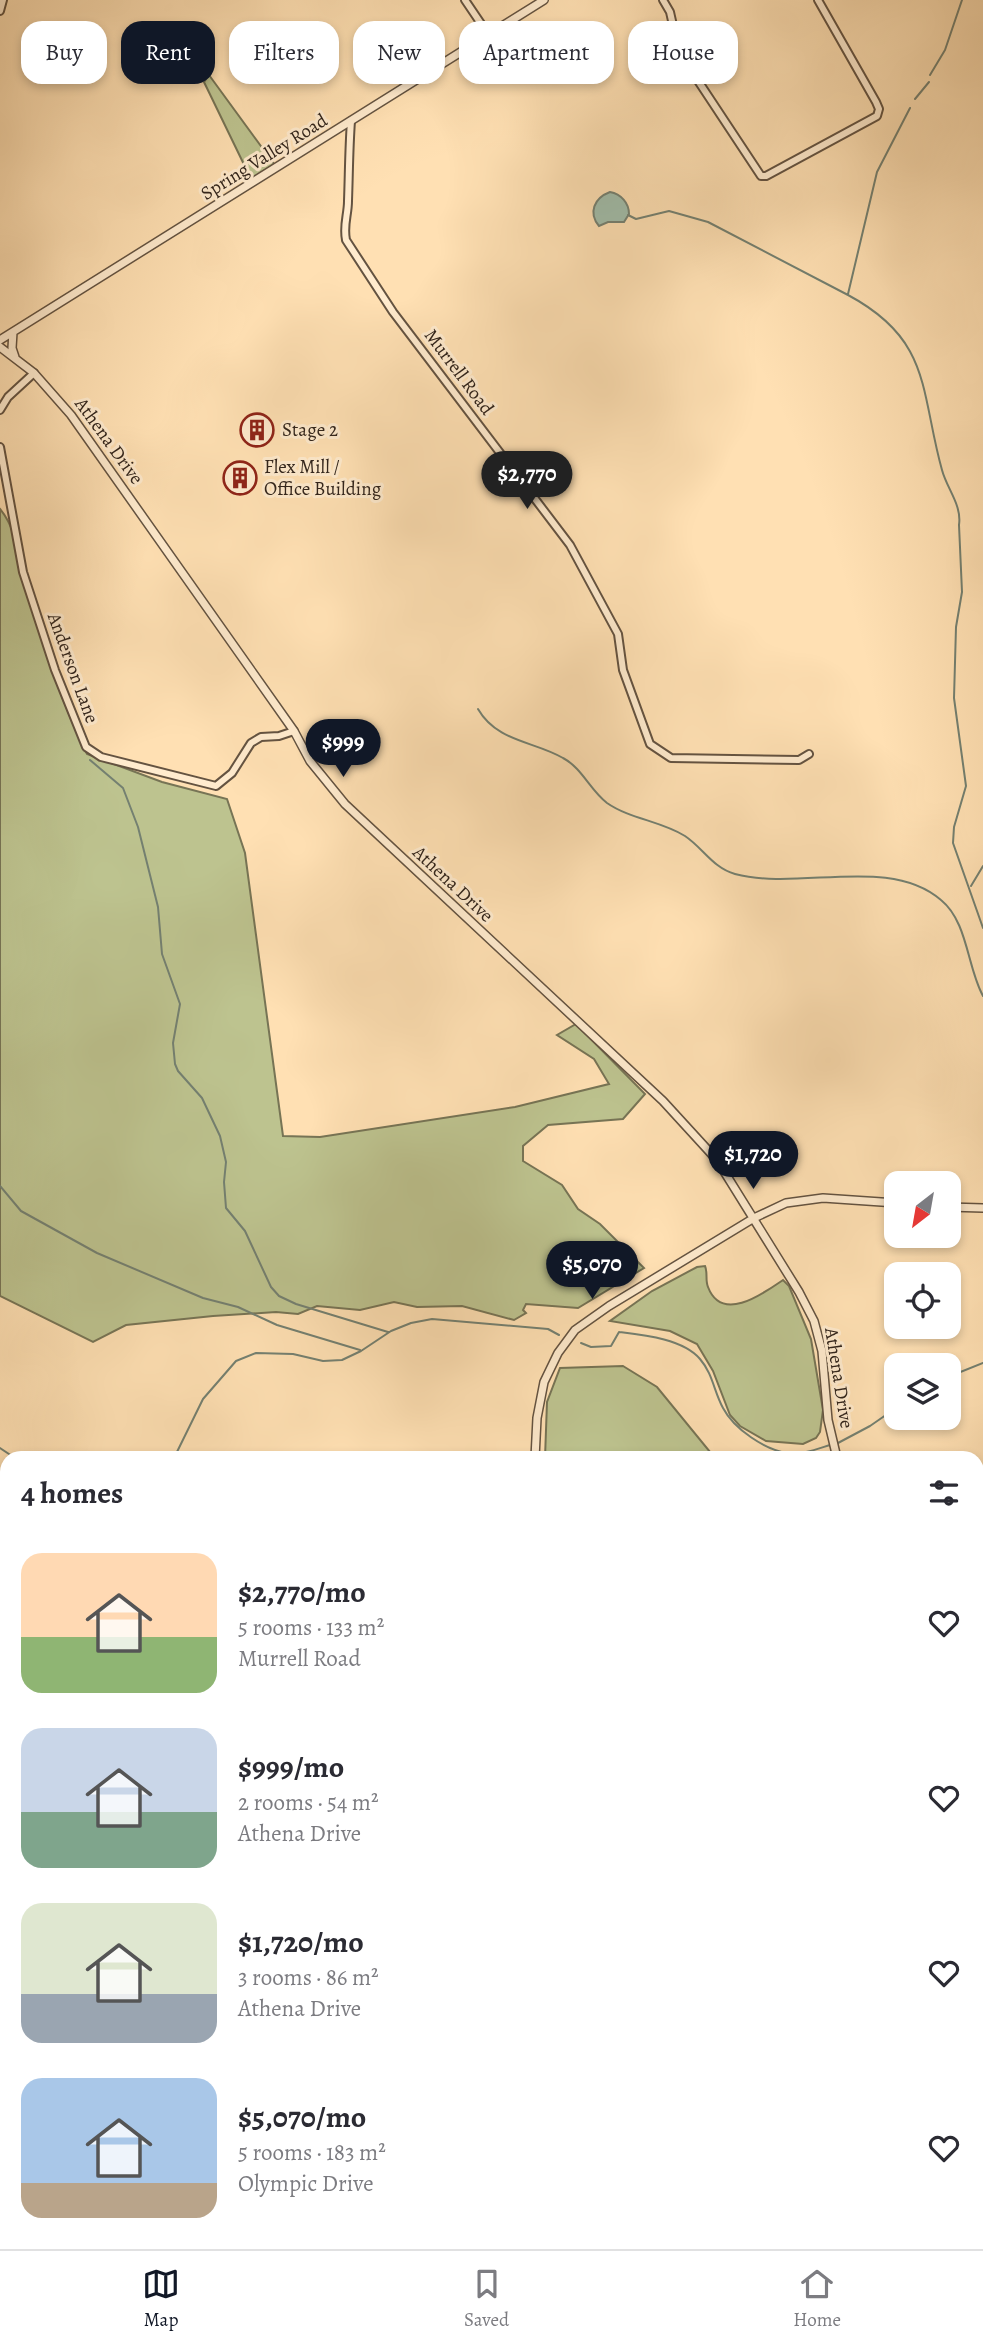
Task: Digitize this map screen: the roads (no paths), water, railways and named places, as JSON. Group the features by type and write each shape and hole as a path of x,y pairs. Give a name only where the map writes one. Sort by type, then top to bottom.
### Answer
{"street":[{"path":"0,11 3,0"},
{"path":"465,0 479,21"},
{"name":"Spring Valley Road","path":"509,21 544,0"},
{"path":"663,0 670,12 679,52 761,176 877,116 878,107 818,0"},
{"name":"Spring Valley Road","path":"0,340 459,52"},
{"name":"Murrell Road","path":"351,121 348,202 344,229 346,240 393,312 570,545 618,634 623,670 650,744 671,758 799,760 809,754"},
{"path":"13,332 12,348 17,361"},
{"name":"Athena Drive","path":"0,347 34,373 98,450 294,731 310,761 345,804 681,1119 717,1160 799,1292 814,1321 822,1351 828,1420 835,1451"},
{"path":"0,410 8,397 34,373"},
{"name":"Anderson Lane","path":"0,447 23,572 55,670 86,747 101,757 216,786 232,773 251,743 261,737 279,736 294,731"},
{"path":"535,1451 537,1418 544,1382 558,1353 575,1330 618,1300 754,1218 799,1200 822,1198 884,1202"},
{"path":"961,1208 983,1208"}],"waterway":[{"path":"930,75 945,50 962,0"},
{"path":"915,99 929,82"},
{"path":"848,294 877,172 910,108"},
{"path":"628,215 636,219 669,211 708,222 848,295 875,312 895,330 909,349 925,392 942,470 959,518 962,592 956,627 954,698 966,786 954,827 953,843 983,928"},
{"path":"478,709 486,720 506,735 552,752 570,762 607,803 685,836 714,863 727,871 760,878 787,879 870,876 896,879 920,887 941,900 957,920 983,996"},
{"path":"90,760 123,788 138,827 158,907 162,954 180,1004 173,1043 175,1064 202,1098 220,1136 226,1162 226,1208 245,1231 271,1287 279,1296 296,1304 388,1332"},
{"path":"971,886 983,866"},
{"path":"0,1186 21,1211 97,1253 203,1298 238,1307 277,1325 360,1350"},
{"path":"177,1451 203,1399 236,1361 256,1353 293,1354 323,1361 342,1360 391,1331 432,1319 548,1329 559,1335"},
{"path":"581,1343 591,1347 611,1346 619,1332 673,1342 684,1347 693,1352 708,1371 728,1416 742,1431 779,1451"},
{"path":"961,1372 983,1363"},
{"path":"838,1443 884,1416"},
{"path":"808,1451 830,1445"},
{"path":"0,1448 4,1451"}],"place":[{"name":"Stage 2","path":"257,430"},
{"name":"Flex Mill / Office Building","path":"240,478"}]}
